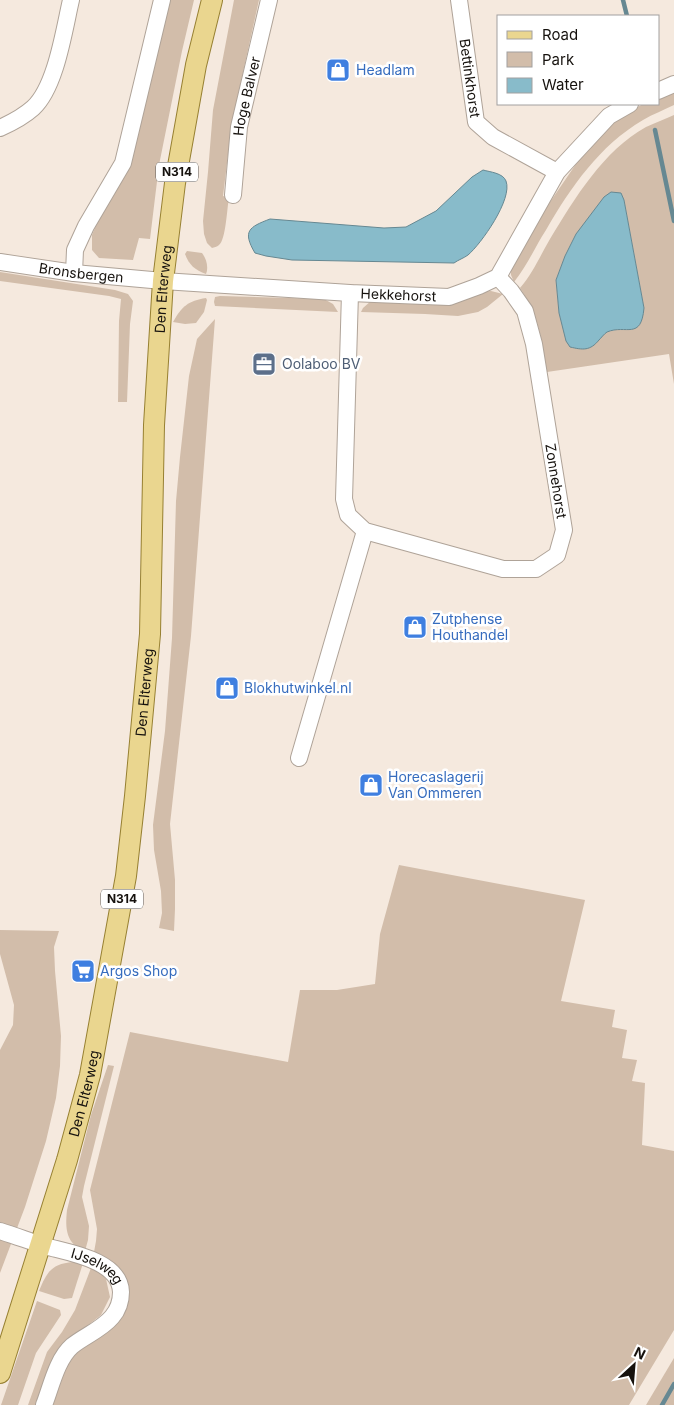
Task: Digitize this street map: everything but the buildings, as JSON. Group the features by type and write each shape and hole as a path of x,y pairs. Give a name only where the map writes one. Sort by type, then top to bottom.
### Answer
{"main road":[{"name":"Den Elterweg","path":"0,1373 67,1160 90,1074 126,876 136,796 150,634 154,424 164,281 177,174 196,65 212,0"}],"street":[{"path":"0,128 12,123 34,107 47,89 56,68 71,0"},
{"path":"74,274 76,250 86,226 123,162 162,0"},
{"name":"Hoge Balver","path":"233,195 240,126 269,0"},
{"name":"Bettinkhorst","path":"459,0 476,122 493,136 556,172"},
{"path":"659,91 674,84"},
{"path":"498,277 556,172 609,116 628,105"},
{"name":"Bronsbergen","path":"0,262 74,274 164,281"},
{"name":"Hekkehorst","path":"164,281 350,293 449,297 498,277"},
{"name":"Zonnehorst","path":"350,293 344,499 348,515 365,531 503,569 536,569 556,555 564,530 534,344 525,311 498,277"},
{"path":"299,758 365,531"},
{"path":"0,1231 40,1244"},
{"name":"IJselweg","path":"40,1244 88,1258 103,1265 112,1271 121,1289 118,1308 111,1318 73,1345 62,1358 44,1405"}],"green space":[{"path":"167,0 194,0 159,165 150,239 139,238 133,260 99,258 92,250 92,235 100,216"},
{"path":"234,0 259,0 232,122 223,196 229,198 225,230 221,242 218,246 212,248 207,243 204,234 203,221 213,110"},
{"path":"674,90 674,105 627,130 587,169 566,198 514,282 511,275 511,265 537,221 587,148 612,123 627,113 641,105 659,105 659,97"},
{"path":"674,115 674,384 669,354 547,372 536,318 520,288 580,192 603,162 616,149 646,127","holes":["624,200 644,308 630,330 615,330 566,340 559,313 556,280 576,234"]},
{"path":"187,251 202,253 207,263 206,274 196,269 188,261 185,254"},
{"path":"0,272 115,290 128,294 133,301 130,324 127,402 118,402 121,299 0,281"},
{"path":"491,291 503,294 478,312 458,316 361,312 371,301"},
{"path":"215,297 324,299 333,304 338,312 215,306"},
{"path":"206,298 204,312 196,323 173,322 186,305"},
{"path":"215,319 191,636 170,824 175,880 174,931 159,928 162,913 161,891 154,850 153,825 165,731 172,638 176,501 189,376 197,339"},
{"path":"399,865 585,900 561,1001 615,1010 612,1027 627,1030 622,1058 637,1060 632,1081 645,1083 642,1145 674,1151 674,1330 629,1405 51,1405 67,1364 129,1290 117,1266 94,1252 97,1229 90,1190 130,1032 288,1062 300,990 337,990 375,984 380,934"},
{"path":"0,930 59,931 54,947 61,1036 56,1098 46,1141 25,1207 0,1273 0,1050 13,1025 14,1005 0,954"},
{"path":"108,1065 114,1066 82,1197 89,1226 85,1251 70,1240 66,1223 67,1210 91,1115"},
{"path":"73,1262 83,1263 72,1298 64,1299 39,1291 51,1270 60,1265"},
{"path":"91,1268 98,1271 106,1279 110,1297 101,1315 59,1348 50,1366 37,1405 28,1405 47,1352 75,1310"},
{"path":"37,1301 60,1310 61,1315 36,1353 18,1405 1,1405"},
{"path":"674,1358 674,1405 646,1405"}],"water":[{"path":"483,170 496,173 504,178 507,189 505,199 488,231 474,249 454,263 292,260 255,253 249,240 248,235 253,227 270,219 384,228 406,227 436,211 472,177"},
{"path":"611,192 621,193 624,200 644,308 642,318 640,325 636,328 607,332 596,344 589,348 570,347 566,341 559,313 556,280 576,234 604,197"}],"waterway":[{"path":"623,0 627,15"},
{"path":"655,130 674,221"},
{"path":"662,1405 674,1384"}],"place":[{"name":"Headlam","path":"338,70"},
{"name":"Oolaboo BV","path":"264,364"},
{"name":"Zutphense Houthandel","path":"415,627"},
{"name":"Blokhutwinkel.nl","path":"227,688"},
{"name":"Horecaslagerij Van Ommeren","path":"371,785"},
{"name":"Argos Shop","path":"83,971"}]}
